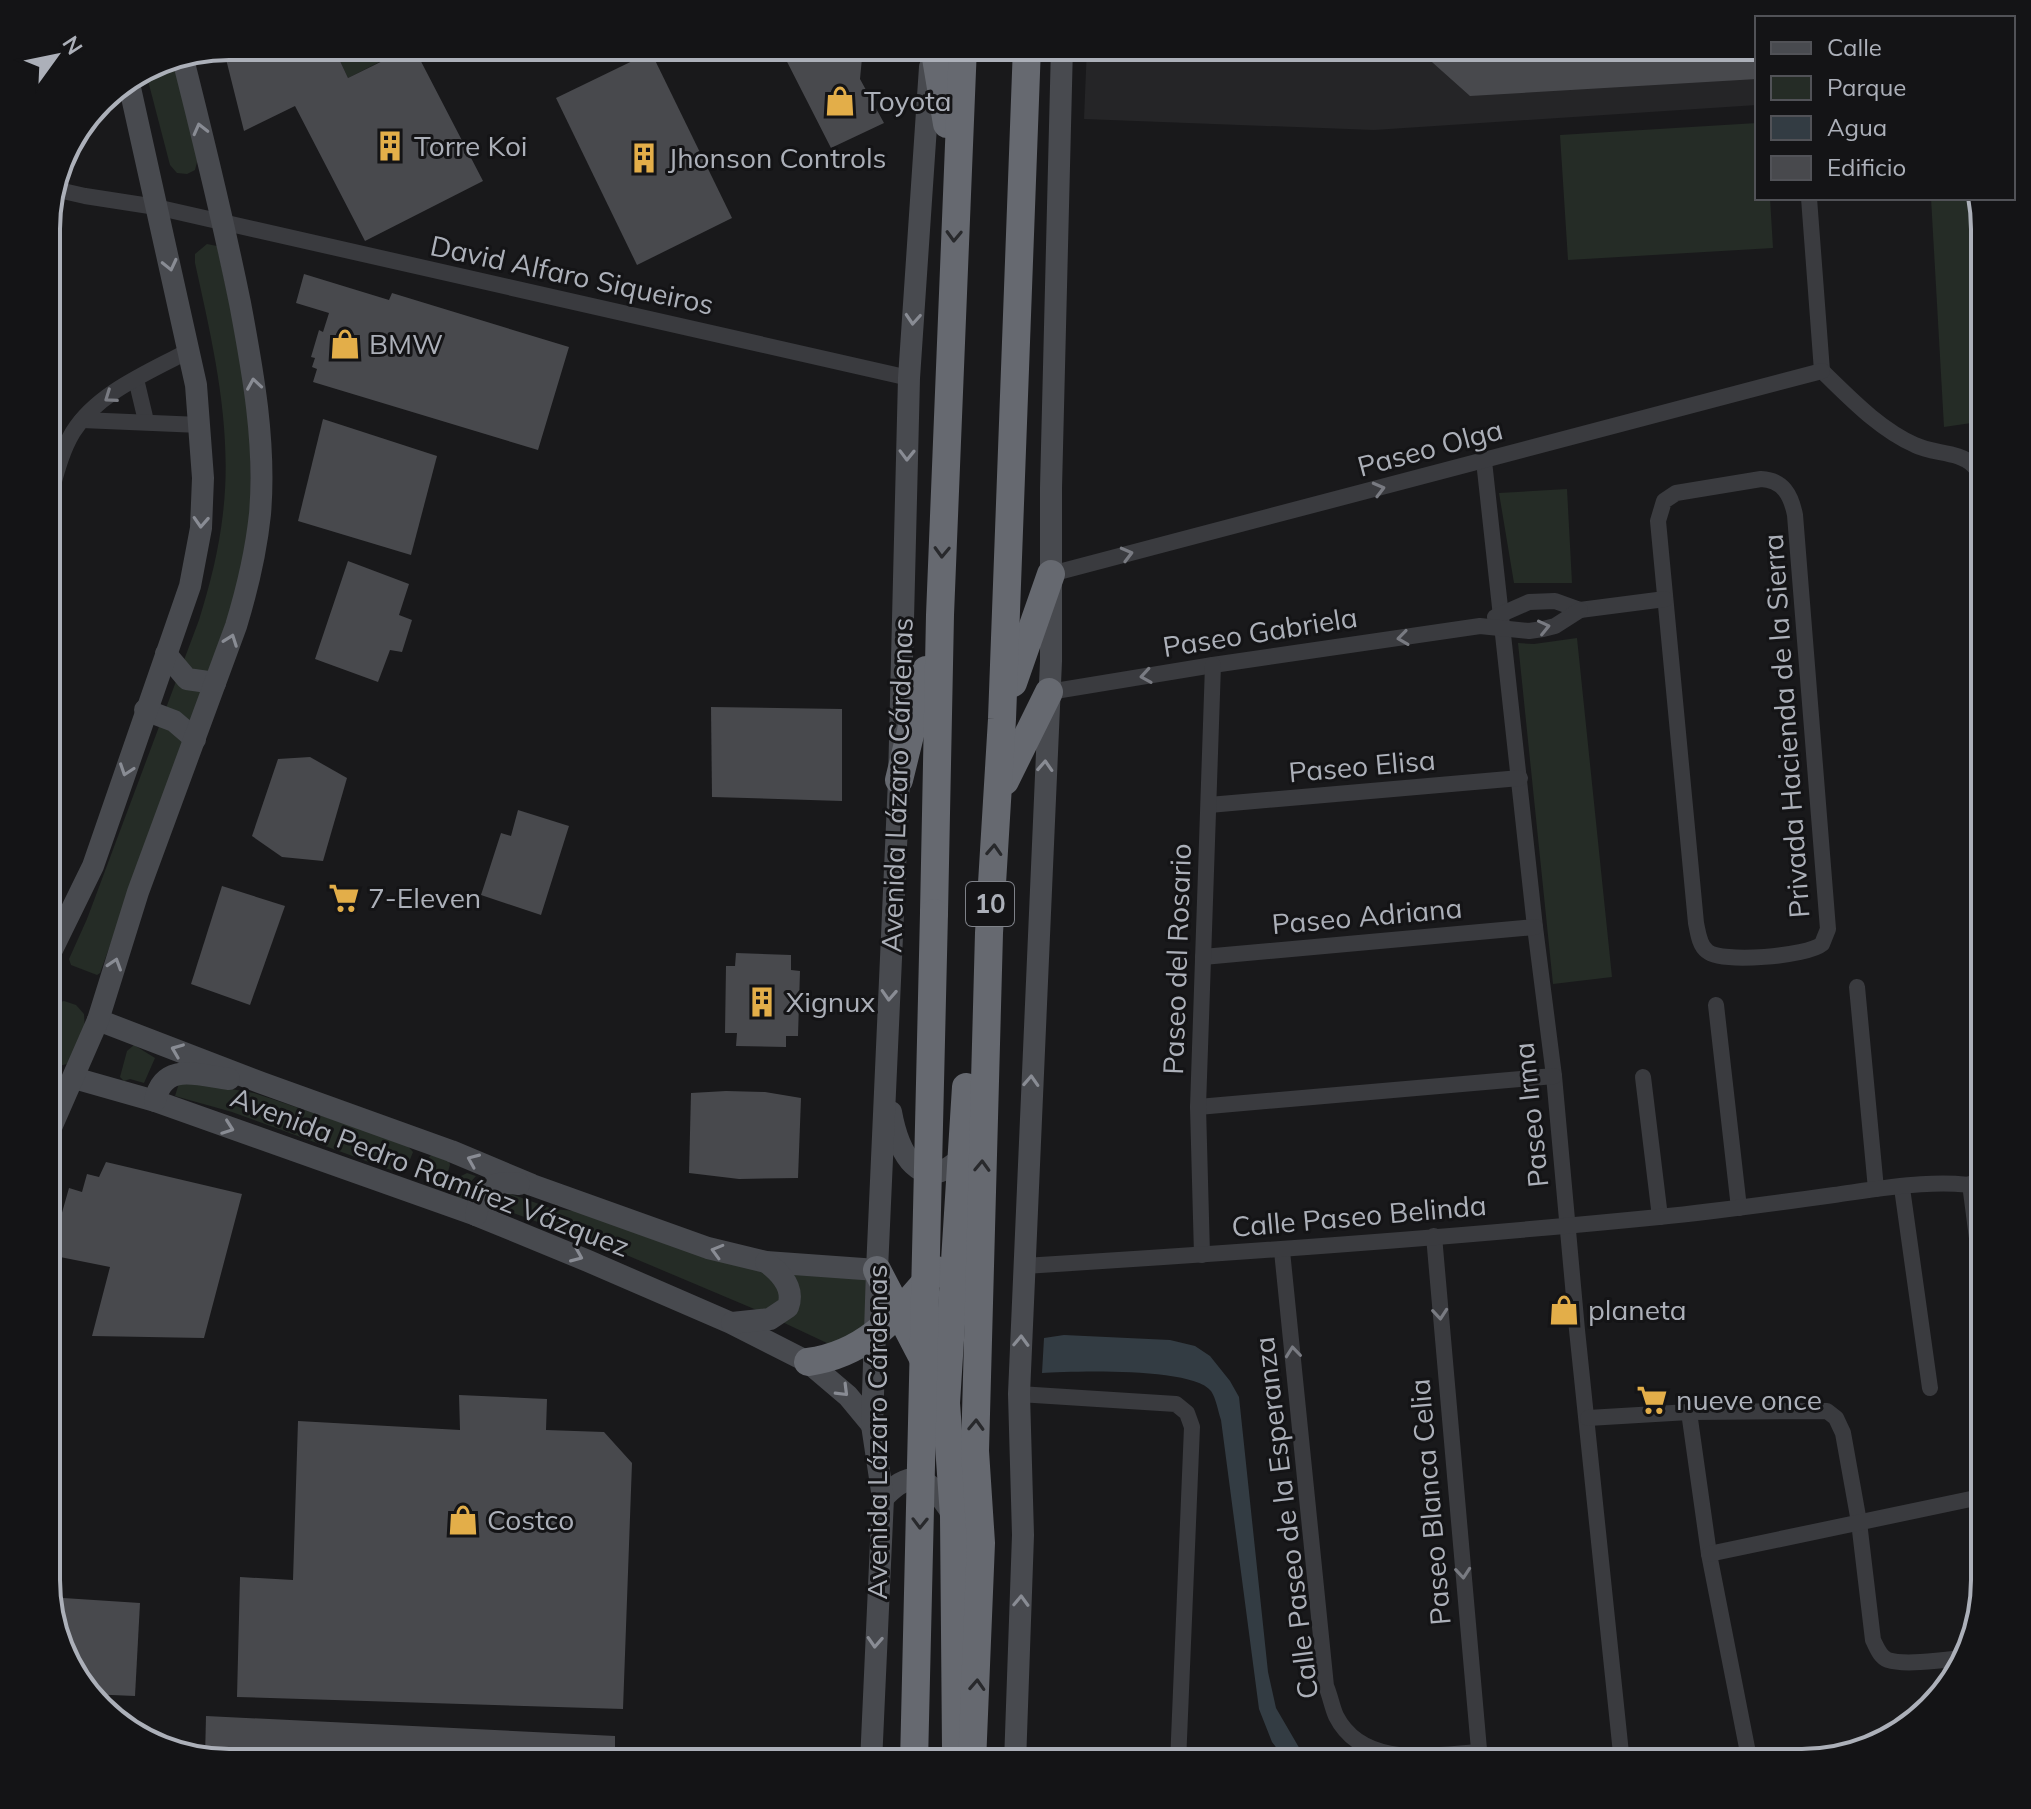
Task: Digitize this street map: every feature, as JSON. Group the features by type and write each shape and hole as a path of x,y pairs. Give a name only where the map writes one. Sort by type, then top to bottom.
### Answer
{"highway":[{"path":"935,60 956,182"},
{"name":"Avenida Lázaro Cárdenas","path":"914,1749 940,615 962,60"},
{"name":"10","path":"973,1749 981,1543 975,1451 989,933 1002,719 1026,60"},
{"path":"1002,719 1051,574"},
{"path":"899,780 940,615"},
{"path":"996,800 1049,692"},
{"path":"956,1749 954,1516 946,1403 972,986 989,933"},
{"path":"808,1362 842,1355 876,1334 955,1249"},
{"path":"877,1270 918,1290 950,1332"},
{"path":"877,1270 946,1403"}],"street":[{"name":"Avenida Lázaro Cárdenas","path":"872,1749 883,1498 872,1425 877,1270 899,780 909,378 932,60"},
{"path":"1015,1749 1023,1535 1019,1394 1049,692 1062,60"},
{"path":"60,1109 98,1020 138,892 245,595 260,512 256,396 224,223 185,66"},
{"path":"60,933 93,866 190,586 198,553 203,478 190,350 131,92"},
{"name":"David Alfaro Siqueiros","path":"65,191 156,207 909,378"},
{"path":"1809,200 1822,371 1894,433 1926,450 1971,464"},
{"path":"60,467 67,446 82,420 99,404 136,379 190,350"},
{"name":"Paseo Olga","path":"1051,574 1822,371"},
{"path":"136,379 146,421"},
{"path":"82,420 200,425"},
{"name":"Paseo Irma","path":"1484,461 1554,1076 1621,1749"},
{"name":"Privada Hacienda de la Sierra","path":"1761,479 1777,482 1783,487 1793,504 1795,515 1828,916 1826,937 1817,948 1727,959 1709,954 1703,948 1696,923 1665,599 1658,521 1661,506 1669,496 1683,490 1761,479"},
{"name":"Paseo Gabriela","path":"1049,692 1480,626 1543,629 1555,626 1580,610 1665,599"},
{"name":"Paseo Gabriela","path":"1480,626 1502,612 1529,602 1555,601 1580,610"},
{"path":"166,654 187,679 215,683"},
{"name":"Paseo del Rosario","path":"1202,1255 1198,1107 1213,665"},
{"path":"145,710 174,721 195,739"},
{"name":"Paseo Elisa","path":"1209,805 1520,778"},
{"name":"Paseo Adriana","path":"1203,957 1535,927"},
{"path":"1857,987 1876,1189"},
{"path":"1716,1005 1739,1208"},
{"name":"Avenida Pedro Ramírez Vázquez","path":"98,1020 451,1151 532,1185 708,1248 766,1262 877,1270"},
{"path":"155,1101 164,1079 175,1074 262,1083"},
{"path":"885,1075 898,1139 910,1163 917,1169 934,1173 949,1168 962,1157"},
{"path":"1198,1107 1554,1076"},
{"path":"1643,1077 1660,1217"},
{"name":"Avenida Pedro Ramírez Vázquez","path":"60,1084 72,1084 155,1101 476,1215 731,1323 808,1362 848,1396 872,1425"},
{"path":"476,1215 481,1196 492,1186 500,1182 532,1185"},
{"name":"Calle Paseo Belinda","path":"1024,1266 1282,1251 1660,1217 1876,1189 1957,1183 1971,1185"},
{"path":"1902,1188 1930,1388"},
{"name":"Paseo Blanca Celia","path":"1434,1236 1479,1749"},
{"name":"Calle Paseo de la Esperanza","path":"1282,1251 1326,1686 1336,1716 1348,1733 1374,1749"},
{"path":"731,1323 770,1319 788,1307 788,1286 766,1262"},
{"path":"1019,1394 1176,1404 1187,1413 1192,1436 1179,1749"},
{"path":"1588,1418 1689,1412 1827,1411 1836,1418 1843,1433 1859,1522 1873,1640 1879,1653 1887,1659 1900,1661 1952,1659"},
{"path":"1689,1412 1709,1554 1747,1749"},
{"path":"883,1498 904,1481 921,1479 933,1485 954,1516"},
{"path":"1709,1554 1971,1499"}],"shaded area":[{"path":"1086,60 1755,60 1755,105 1374,130 1084,119"}],"green space":[{"path":"340,60 383,60 348,78"},
{"path":"175,69 198,158 195,170 187,174 177,173 170,165 148,81"},
{"path":"1755,123 1755,200 1770,200 1773,248 1568,260 1560,135"},
{"path":"1931,200 1969,200 1971,423 1944,427"},
{"path":"207,244 217,246 250,398 251,516 240,584 97,975 71,965 69,959 87,919 199,620 214,567 221,526 225,450 220,387 195,263 195,254"},
{"path":"1567,489 1572,583 1514,583 1499,493"},
{"path":"1577,638 1612,977 1553,984 1518,643"},
{"path":"60,1002 76,1005 84,1014 85,1031 67,1064 60,1066"},
{"path":"134,1045 155,1058 144,1083 130,1079 124,1081 120,1077 127,1051"},
{"path":"180,1080 254,1093 406,1144 413,1152 405,1172 399,1173 232,1112 175,1096"},
{"path":"431,1155 449,1161 444,1185 440,1187 424,1177"},
{"path":"467,1173 476,1176 467,1186 465,1202 457,1197 454,1188 457,1178"},
{"path":"505,1192 553,1209 598,1213 624,1224 867,1273 868,1359 861,1359 759,1311 624,1254 500,1208 500,1195"}],"water":[{"path":"1064,1335 1170,1340 1195,1346 1210,1356 1230,1381 1239,1397 1268,1672 1276,1708 1300,1749 1277,1749 1259,1709 1221,1420 1213,1394 1200,1383 1158,1374 1104,1371 1042,1373 1044,1338"}],"building":[{"name":"Torre Koi","path":"226,60 340,60 348,78 385,60 420,60 483,181 365,241 295,106 244,131"},
{"name":"Jhonson Controls","path":"634,60 655,60 732,218 637,265 556,98"},
{"name":"Toyota","path":"786,60 862,60 860,79 884,123 831,148"},
{"path":"1430,60 1755,62 1755,79 1470,96"},
{"path":"304,274 389,300 392,293 569,347 538,450 313,382 317,369 312,367 315,358 311,357 319,330 323,332 329,313 296,303"},
{"path":"323,419 437,456 411,555 298,521"},
{"path":"348,561 409,584 399,615 412,620 402,652 390,650 378,682 315,659"},
{"path":"711,707 842,709 842,801 712,797"},
{"path":"310,757 347,778 323,861 282,857 252,836 278,759"},
{"path":"518,810 569,826 541,915 481,895 501,833 511,836"},
{"path":"222,886 285,906 250,1005 191,984"},
{"name":"Xignux","path":"736,953 791,955 791,970 800,971 798,1036 786,1036 786,1047 736,1046 737,1033 725,1033 726,966 735,966"},
{"path":"765,1092 801,1098 798,1178 739,1179 689,1173 691,1093"},
{"path":"106,1162 242,1194 204,1338 92,1336 110,1267 60,1257 60,1220 69,1188 82,1192 87,1174 99,1177"},
{"name":"Costco","path":"459,1395 547,1399 546,1430 604,1432 632,1463 623,1709 237,1697 240,1577 293,1580 298,1421 460,1430"},
{"path":"61,1598 140,1603 135,1696 105,1695 88,1674 69,1634"},
{"path":"206,1716 615,1736 615,1749 205,1747"}],"place":[{"name":"Toyota","path":"840,101"},
{"name":"Torre Koi","path":"390,146"},
{"name":"Jhonson Controls","path":"644,158"},
{"name":"BMW","path":"345,344"},
{"name":"7-Eleven","path":"344,898"},
{"name":"Xignux","path":"762,1002"},
{"name":"planeta","path":"1564,1310"},
{"name":"nueve once","path":"1652,1400"},
{"name":"Costco","path":"463,1520"}]}
